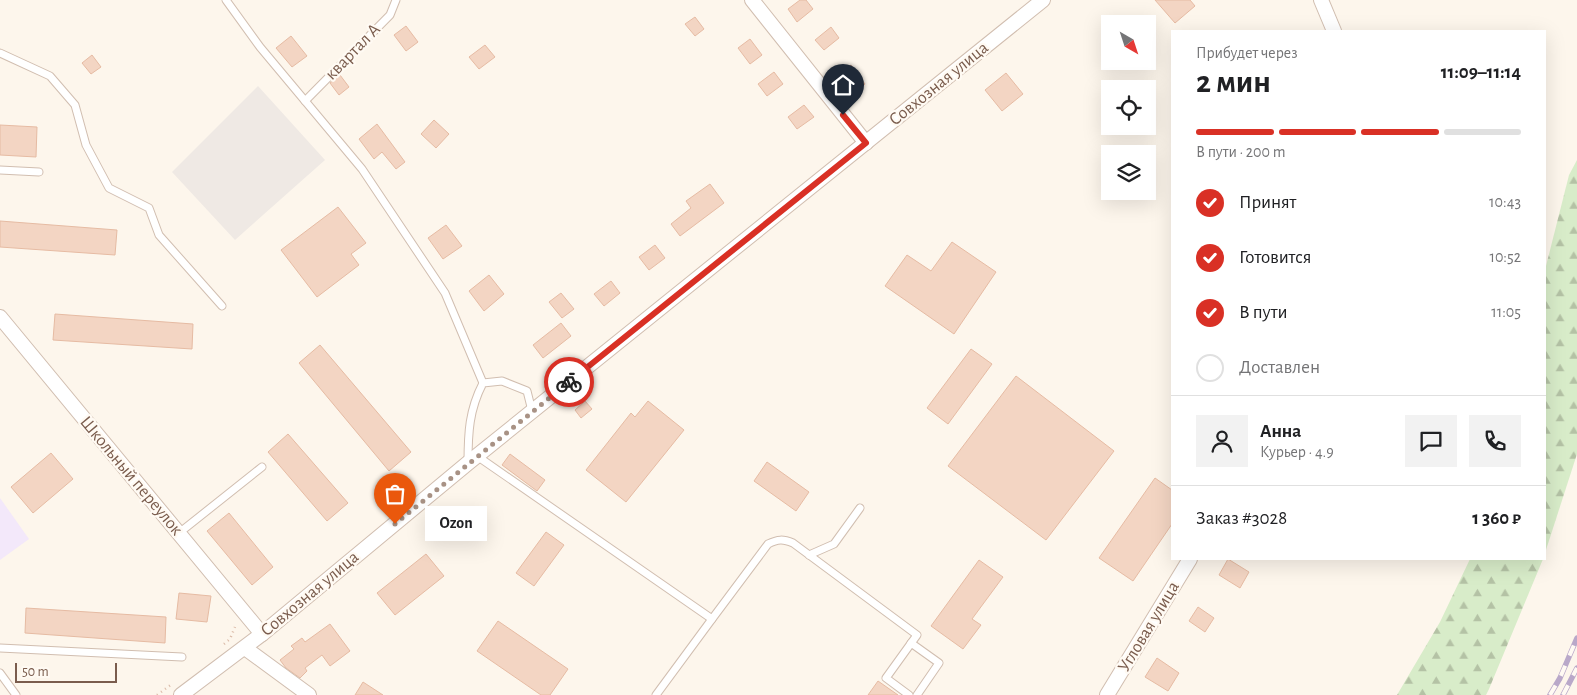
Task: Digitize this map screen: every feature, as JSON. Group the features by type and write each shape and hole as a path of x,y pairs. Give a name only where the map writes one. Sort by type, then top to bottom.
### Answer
{"street":[{"path":"752,0 866,143"},
{"name":"Совхозная улица","path":"181,695 245,648 473,459 1043,0"},
{"path":"1321,0 1334,30"},
{"name":"Школьный переулок","path":"0,317 262,634"},
{"name":"Угловая улица","path":"1107,695 1189,560"},
{"path":"245,648 309,695"}],"lane":[{"path":"226,0 260,46 362,169 445,293 483,383 475,399 469,422 473,459 712,619"},
{"name":"квартал А","path":"306,101 390,14 396,0"},
{"path":"0,53 50,76 76,105 86,145 109,188 149,208 159,235 222,306"},
{"path":"0,170 39,172"},
{"path":"483,383 502,382 527,392 532,412"},
{"path":"179,533 262,467"},
{"path":"809,555 834,544 860,508"},
{"path":"656,695 768,544 777,540 784,540 809,555 917,635 886,678 909,695"},
{"path":"911,643 940,663 917,695"},
{"path":"0,648 31,648 182,657"},
{"path":"0,673 16,695"}],"shaded area":[{"path":"258,86 325,160 235,240 172,172"},
{"path":"0,498 29,539 0,560"}],"green space":[{"path":"1577,160 1577,454 1546,550 1546,266 1569,175"},
{"path":"1470,560 1543,560 1486,695 1397,695 1440,622"}],"building":[{"path":"800,0 806,0 813,9 797,22 788,9"},
{"path":"1155,0 1190,0 1195,6 1175,23"},
{"path":"695,17 704,29 695,36 685,24"},
{"path":"406,26 418,42 406,51 394,35"},
{"path":"831,27 839,38 824,50 815,40"},
{"path":"291,36 307,56 292,67 276,48"},
{"path":"750,39 762,55 750,64 738,48"},
{"path":"485,45 495,57 479,69 469,57"},
{"path":"92,55 101,67 91,74 82,63"},
{"path":"851,65 865,84 849,97 834,78"},
{"path":"774,72 783,84 767,96 758,84"},
{"path":"1006,73 1023,94 1002,111 985,90"},
{"path":"340,75 349,87 339,95 330,83"},
{"path":"804,105 814,117 797,129 788,117"},
{"path":"434,120 449,134 436,148 421,134"},
{"path":"377,124 405,162 396,169 382,152 374,159 359,139"},
{"path":"0,125 37,127 36,157 0,155"},
{"path":"710,184 724,203 680,236 671,224 691,208 686,201"},
{"path":"338,207 366,243 351,254 359,265 317,297 281,250"},
{"path":"0,221 117,230 115,255 0,247"},
{"path":"446,225 462,246 443,259 428,238"},
{"path":"952,242 996,272 954,334 885,286 907,255 931,271"},
{"path":"655,245 665,258 649,270 639,257"},
{"path":"489,275 504,294 484,311 469,291"},
{"path":"611,281 620,293 604,306 594,294"},
{"path":"561,293 574,309 562,318 549,302"},
{"path":"55,314 193,324 192,349 53,340"},
{"path":"561,323 571,336 543,358 533,345"},
{"path":"320,345 411,452 389,471 299,363"},
{"path":"971,349 992,364 948,424 927,408"},
{"path":"1016,376 1114,451 1046,540 948,466"},
{"path":"585,401 592,409 581,418 575,410"},
{"path":"648,401 684,430 626,502 586,470 631,413 635,417"},
{"path":"288,434 348,503 327,521 268,452"},
{"path":"51,453 73,479 33,513 11,487"},
{"path":"510,454 545,480 537,491 502,465"},
{"path":"767,462 809,492 796,511 754,481"},
{"path":"1155,478 1171,489 1171,525 1133,581 1099,558"},
{"path":"229,513 273,567 252,585 207,531"},
{"path":"546,532 564,545 534,586 516,573"},
{"path":"426,554 444,576 395,615 377,593"},
{"path":"979,560 1003,577 972,619 981,625 963,649 931,626"},
{"path":"1227,560 1249,572 1240,588 1219,575"},
{"path":"179,593 211,596 207,622 176,619"},
{"path":"1198,607 1214,618 1205,632 1189,621"},
{"path":"26,608 166,617 165,643 25,633"},
{"path":"498,621 568,669 550,695 541,695 477,651"},
{"path":"330,624 350,651 330,666 322,655 305,668 307,671 300,678 286,668 280,660 294,649 291,646 302,638 305,642"},
{"path":"1157,658 1179,673 1168,691 1145,677"},
{"path":"878,681 898,695 868,695"},
{"path":"363,682 383,695 355,695"}],"railway":[{"path":"1550,695 1560,678 1577,638"},
{"path":"1563,695 1577,668"}],"way so far":[{"path":"395,524 569,382"}],"place":[{"name":"Ozon","path":"395,524"}],"route":[{"path":"569,382 866,143 843,115"}]}
